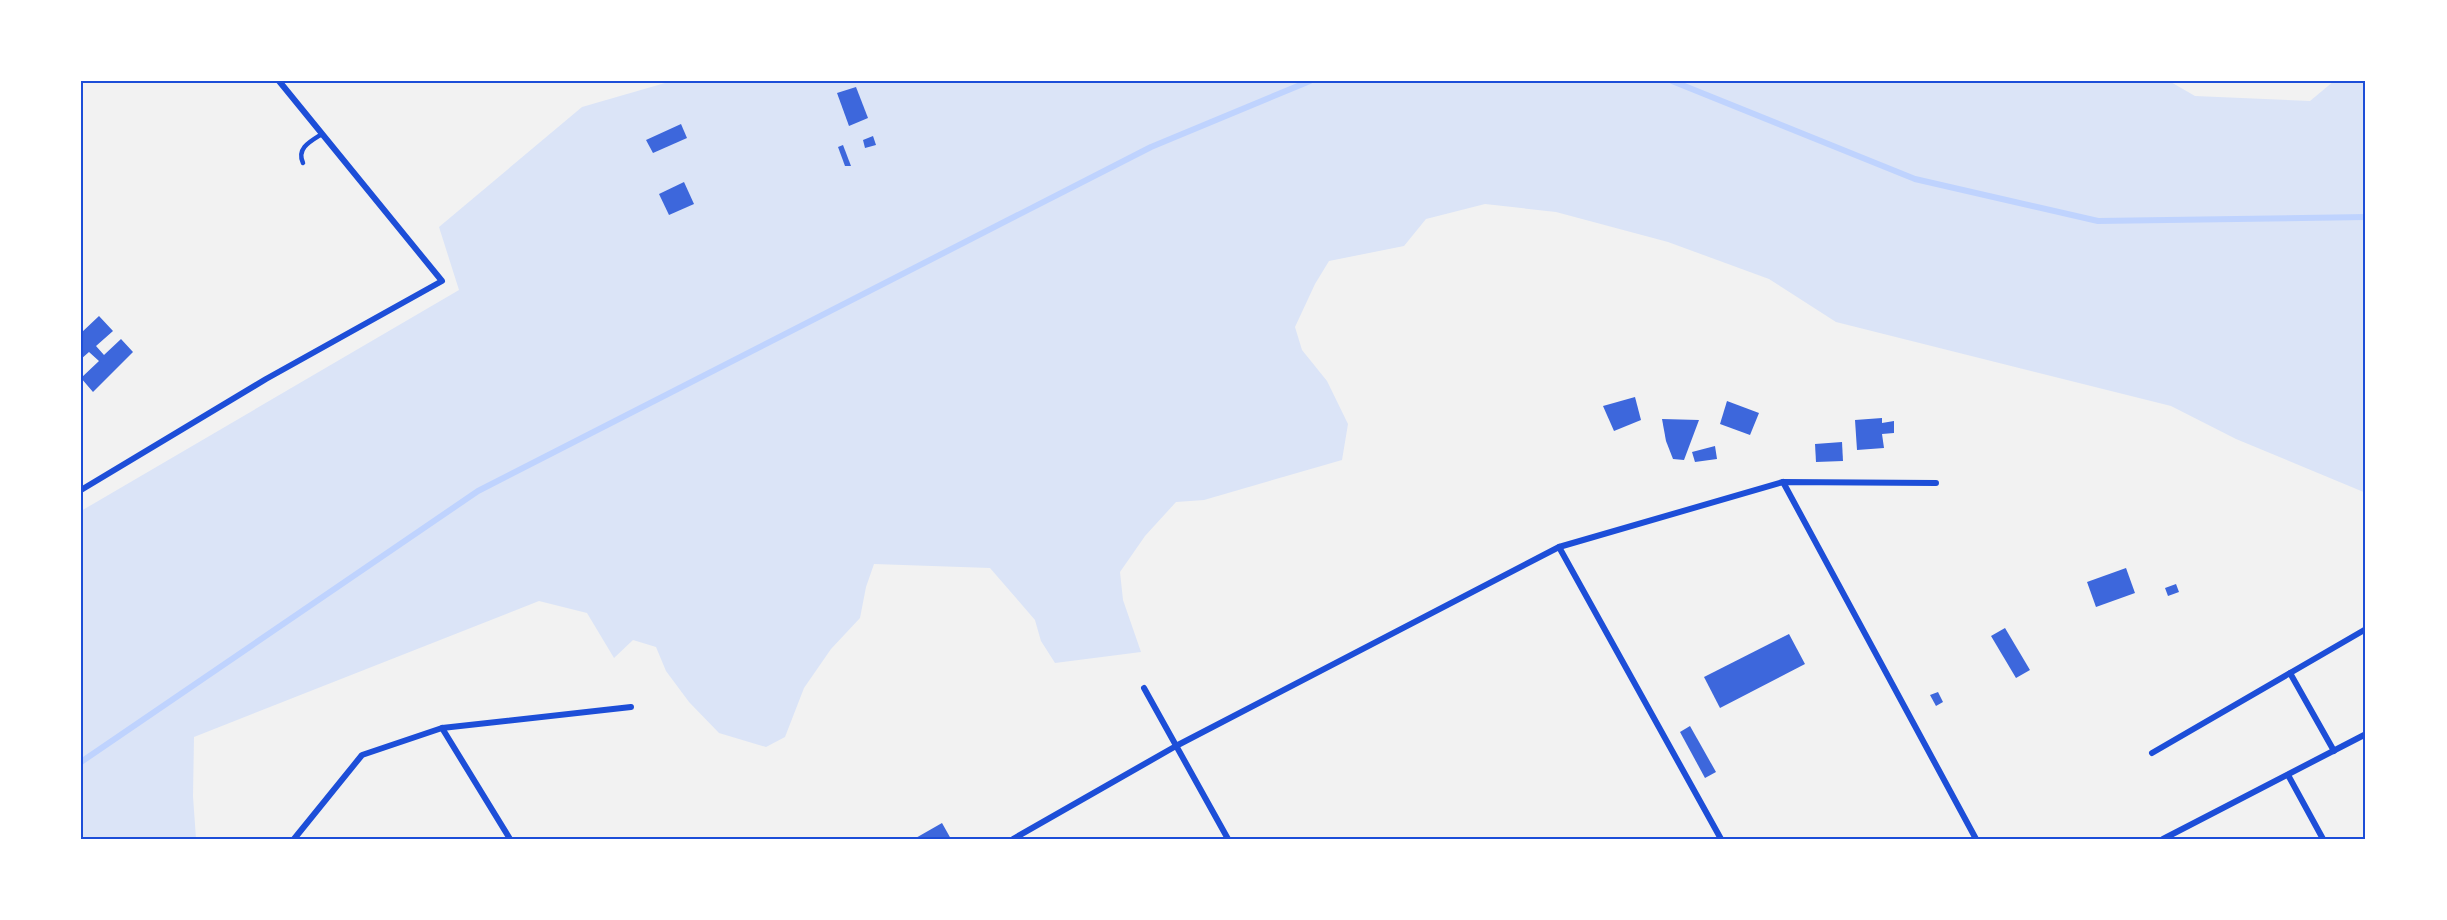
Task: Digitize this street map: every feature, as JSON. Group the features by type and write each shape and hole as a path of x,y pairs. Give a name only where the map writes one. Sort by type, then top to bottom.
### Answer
{"street":[{"path":"81,490 266,379 442,281 279,81"},
{"path":"1783,482 1976,839"},
{"path":"1013,839 1176,746 1559,548 1783,482 1936,483"},
{"path":"1559,548 1721,839"},
{"path":"2152,753 2366,629"},
{"path":"2290,673 2334,751"},
{"path":"1144,688 1228,839"},
{"path":"294,839 362,755 442,728 631,707"},
{"path":"442,728 510,839"},
{"path":"2163,839 2366,734"},
{"path":"2288,775 2323,839"}],"lane":[{"path":"303,163 300,157 303,149 322,134"}],"shaded area":[{"path":"672,81 2169,81 2195,96 2310,101 2334,81 2366,81 2366,493 2236,439 2171,406 1836,322 1769,279 1668,242 1556,212 1485,204 1426,219 1404,246 1329,261 1315,284 1295,327 1302,350 1327,381 1348,424 1342,460 1204,500 1176,502 1145,536 1120,572 1123,600 1141,652 1055,663 1041,641 1035,620 990,568 874,564 866,587 860,618 831,649 804,688 785,737 766,747 719,733 689,702 666,671 656,647 633,640 614,658 587,613 539,601 194,737 193,796 196,839 81,839 81,511 459,290 439,227 582,107"}],"building":[{"path":"856,87 868,118 849,126 837,93"},
{"path":"681,124 687,138 653,153 646,140"},
{"path":"873,136 876,145 865,148 863,140"},
{"path":"843,145 851,166 845,166 838,147"},
{"path":"684,182 694,204 669,215 659,194"},
{"path":"99,316 113,331 96,346 104,355 121,339 133,352 93,392 81,378 99,361 89,352 81,359 81,333"},
{"path":"1635,397 1641,420 1614,431 1603,406"},
{"path":"1727,401 1759,413 1750,435 1720,424"},
{"path":"1882,418 1882,423 1894,421 1894,433 1882,434 1884,448 1857,450 1855,420"},
{"path":"1662,419 1699,420 1684,460 1673,459 1666,441"},
{"path":"1842,442 1843,461 1816,462 1815,444"},
{"path":"1715,446 1717,459 1695,462 1692,452"},
{"path":"2126,568 2135,593 2096,607 2087,582"},
{"path":"2176,584 2179,592 2168,596 2165,588"},
{"path":"2005,628 2030,670 2016,678 1991,636"},
{"path":"1789,634 1805,664 1720,708 1704,677"},
{"path":"1938,692 1943,702 1936,706 1930,695"},
{"path":"1690,726 1716,772 1705,778 1680,732"},
{"path":"942,823 951,839 914,839"}],"waterway":[{"path":"81,762 478,491 1151,147 1310,81"},
{"path":"1672,81 1915,179 2098,221 2366,217"}]}
